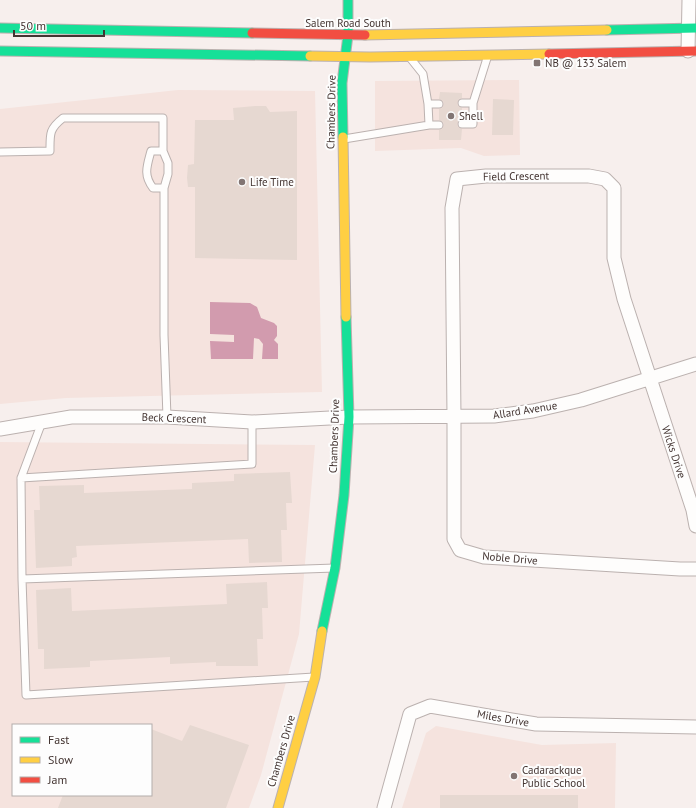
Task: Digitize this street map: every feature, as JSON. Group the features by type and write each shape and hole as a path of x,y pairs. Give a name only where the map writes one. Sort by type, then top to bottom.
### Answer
{"main road":[{"name":"Chambers Drive","path":"278,808 315,677 335,568 344,495 349,417 342,83 348,35 348,0"},
{"name":"Salem Road South","path":"0,28 369,36 692,28"},
{"path":"0,51 345,57 692,51"}],"street":[{"path":"689,0 692,28 692,51"},
{"name":"Field Crescent","path":"454,417 452,208 457,179 486,176 589,176 605,179 614,188 614,258 624,299 650,379"},
{"name":"Allard Avenue","path":"349,417 494,416 533,411 581,400 696,364"},
{"name":"Wicks Drive","path":"650,379 693,510 696,526"},
{"name":"Beck Crescent","path":"0,429 71,417 167,417 252,422 349,417"},
{"name":"Noble Drive","path":"454,417 454,539 460,550 484,556 696,569"},
{"name":"Miles Drive","path":"384,808 410,714 430,706 536,724 696,727"}],"lane":[{"path":"462,124 473,124 473,103 488,55"},
{"path":"408,56 423,74 428,104 428,124"},
{"path":"462,103 473,103"},
{"path":"428,104 439,104"},
{"path":"0,152 50,151 50,136 53,126 63,118 163,118 164,151 168,163 168,174 164,188 164,335 167,417"},
{"path":"342,139 428,124 439,125"},
{"path":"164,151 151,151 146,174 148,181 153,188 164,188"},
{"path":"42,421 21,478 22,579 26,695 315,677"},
{"path":"21,478 252,464 252,422"},
{"path":"22,579 335,568"}],"shaded area":[{"path":"519,80 520,155 484,156 461,148 375,151 375,81"},
{"path":"178,90 315,91 322,392 66,398 0,404 0,109"},
{"path":"210,302 250,303 257,307 261,318 274,323 277,326 277,336 274,340 278,344 278,359 262,359 263,344 259,339 254,338 253,359 211,359 210,341 234,342 234,335 210,334"},
{"path":"0,442 315,445 299,634 261,775 249,808 0,808"},
{"name":"Cadarackque Public School","path":"436,726 542,745 616,743 615,808 402,808 426,733"}],"building":[{"path":"440,92 462,93 462,98 459,99 457,103 458,106 462,108 462,119 459,120 457,124 458,127 462,129 461,140 439,140 439,130 442,129 444,125 443,122 439,120 439,109 442,108 444,104 443,101 439,99"},
{"path":"493,99 514,100 513,135 492,135"},
{"name":"Life Time","path":"266,106 270,112 297,111 297,260 195,258 195,187 188,187 187,178 188,165 194,164 195,120 234,120 233,108"},
{"path":"290,472 292,503 286,503 287,530 281,530 282,562 249,563 248,539 76,546 77,557 72,558 72,566 36,568 34,510 40,510 39,486 84,485 84,493 192,489 192,483 234,481 234,474"},
{"path":"267,582 268,608 262,608 263,639 257,639 258,666 216,666 216,662 170,664 170,657 90,661 90,667 44,669 44,649 38,649 36,590 71,588 72,611 227,604 226,584"},
{"path":"190,725 249,745 226,808 58,808 63,796 152,796 152,729 182,741"},
{"path":"440,795 578,795 578,808 440,808"}],"traffic: fast":[{"path":"343,137 342,83 348,35 348,0"},
{"path":"0,28 252,33"},
{"path":"607,30 696,28"},
{"path":"0,51 310,56"},
{"path":"322,631 335,568 344,495 349,417 346,317"}],"traffic: slow":[{"path":"365,35 607,30"},
{"path":"310,56 370,57 549,54"},
{"path":"343,137 346,317"},
{"path":"278,808 315,677 322,631"}],"traffic: jam":[{"path":"252,33 365,35"},
{"path":"549,54 696,51"}],"place":[{"name":"NB @ 133 Salem","path":"537,63"},
{"name":"Shell","path":"451,116"},
{"name":"Life Time","path":"242,182"},
{"name":"Cadarackque Public School","path":"514,776"}]}
